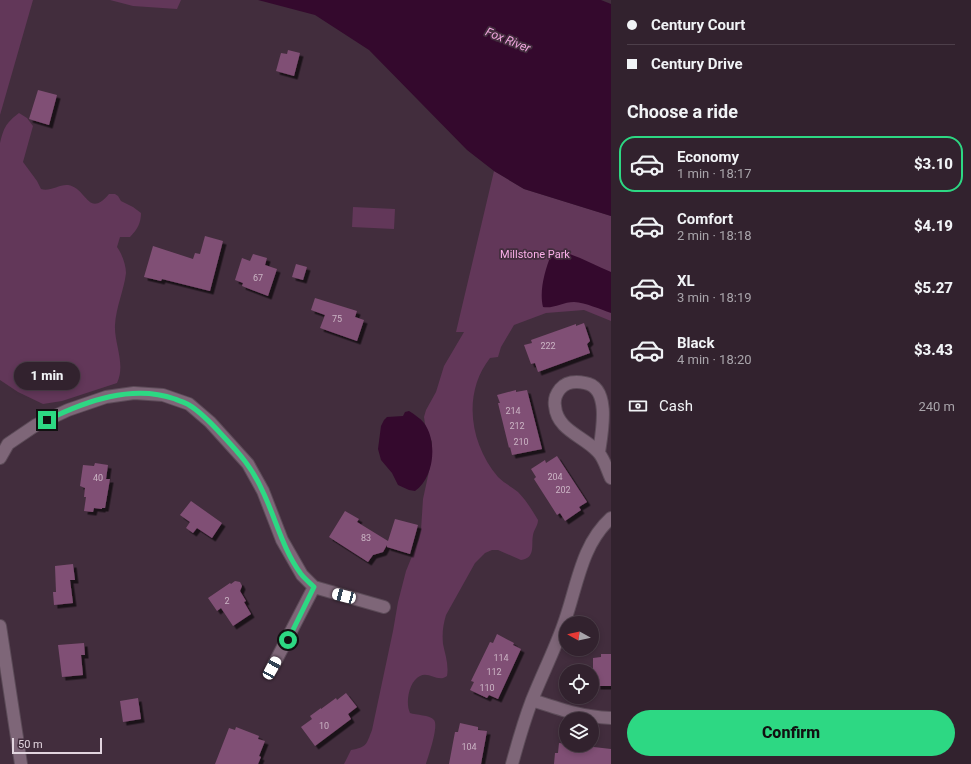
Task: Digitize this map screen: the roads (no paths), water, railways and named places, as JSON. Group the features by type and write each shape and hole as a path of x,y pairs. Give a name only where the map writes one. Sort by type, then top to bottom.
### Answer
{"street":[{"path":"599,452 605,412 604,400 597,389 589,383 576,381 564,385 556,394 554,404 556,414 563,425 599,452 611,478"},
{"path":"0,458 8,444 36,425 68,410 106,397 134,393 163,395 189,404 210,422 248,464 263,491 282,540 302,575 314,587 384,607"},
{"path":"512,764 532,700 564,626 579,570 592,542 611,518"},
{"path":"272,668 314,587"},
{"path":"0,626 21,764"},
{"path":"532,700 592,717 611,718"}],"water":[{"name":"Fox River","path":"258,0 601,0 611,4 611,216 524,189 494,171 467,150 369,50 315,15"},
{"path":"559,251 611,272 611,313 574,302 551,307 543,307 542,287 547,267 551,255"},
{"path":"409,411 424,423 431,440 432,449 430,469 426,478 415,491 398,485 392,473 381,460 378,449 381,426 384,420 387,417 403,416 405,412"}],"park label":[{"name":"Millstone Park","path":"535,254"}]}
